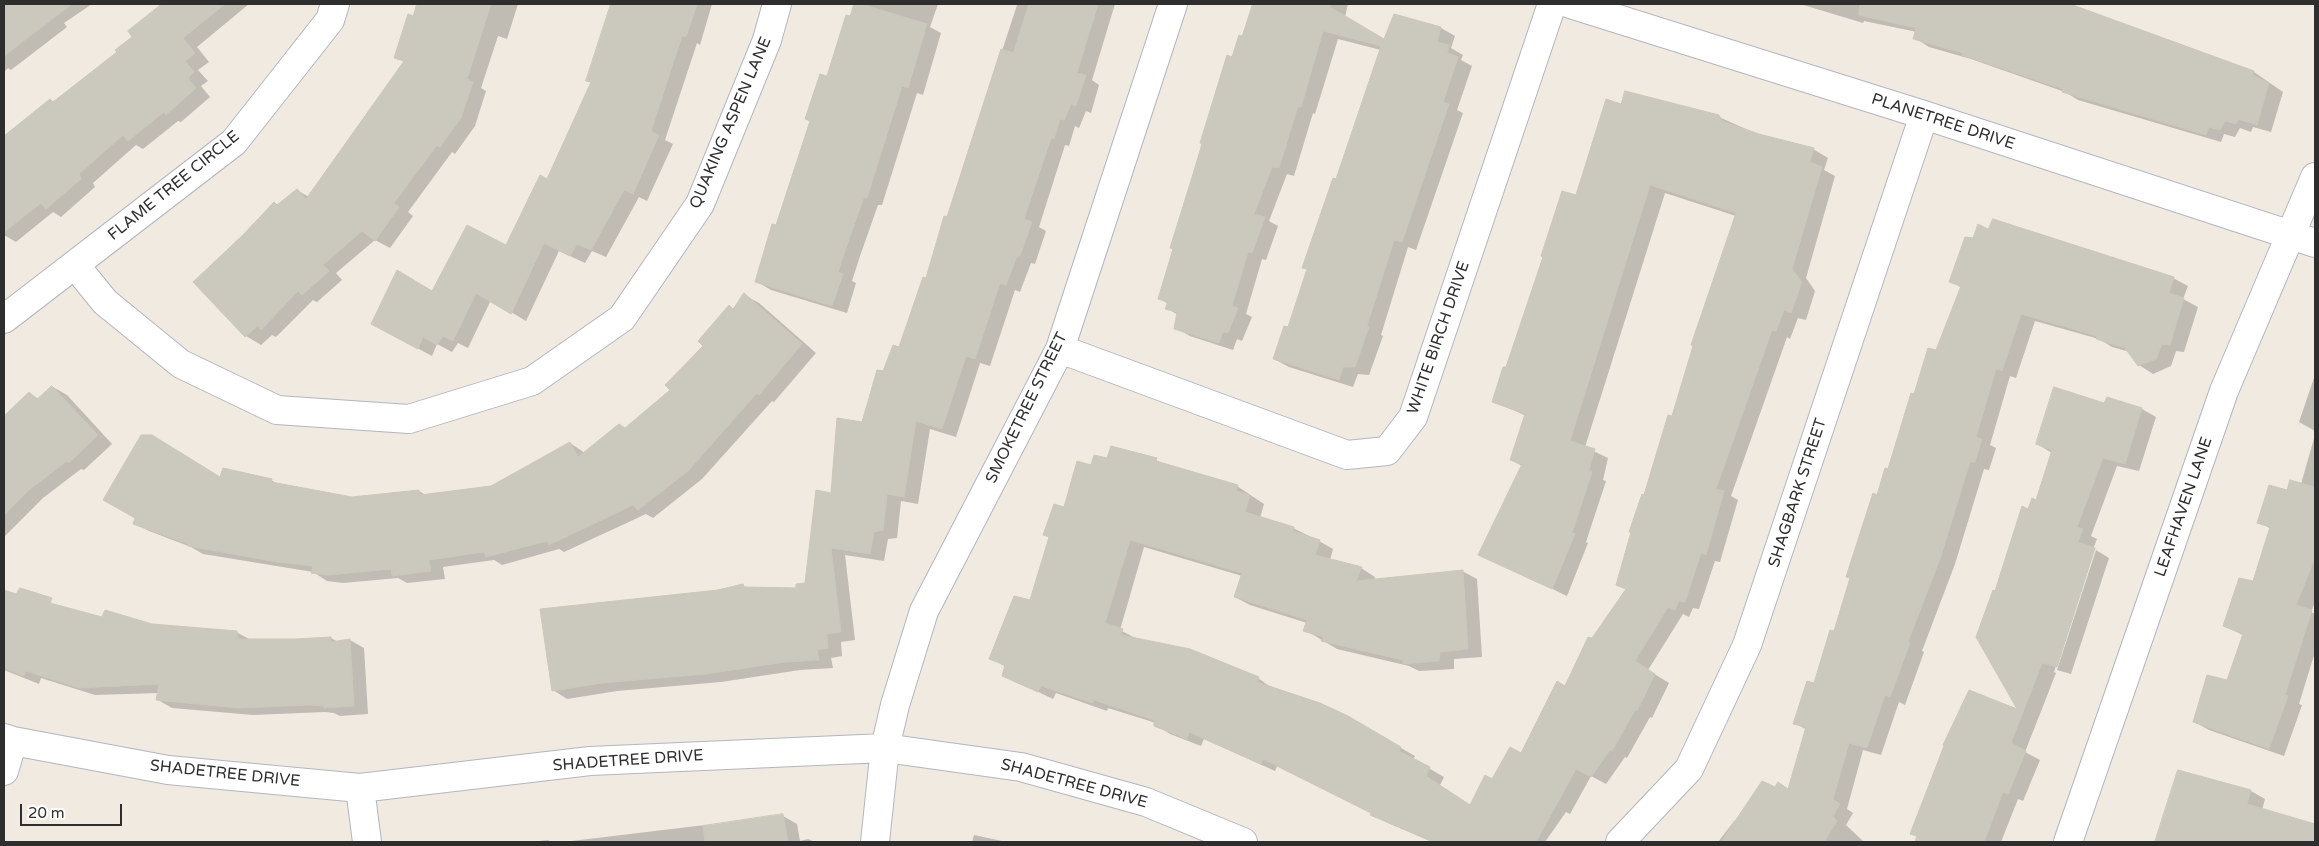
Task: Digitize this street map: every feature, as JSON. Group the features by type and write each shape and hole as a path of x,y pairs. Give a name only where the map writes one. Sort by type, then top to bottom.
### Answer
{"street":[{"name":"FLAME TREE CIRCLE","path":"4,320 234,142 330,20 335,4"},
{"name":"QUAKING ASPEN LANE","path":"75,265 105,302 181,364 277,410 409,419 532,382 622,318 700,204 767,40 777,4"},
{"name":"SMOKETREE STREET","path":"875,842 885,748 895,705 924,611 1060,349 1173,4"},
{"name":"WHITE BIRCH DRIVE","path":"1060,349 1347,455 1387,451 1413,417 1552,4"},
{"name":"PLANETREE DRIVE","path":"1570,4 1924,115 2303,239"},
{"name":"SHAGBARK STREET","path":"1620,842 1689,769 1747,645 1924,115"},
{"name":"LEAFHAVEN LANE","path":"2068,842 2224,390 2303,239 2315,177"},
{"name":"SHADETREE DRIVE","path":"9,740 168,770 360,788 590,761 885,748 1021,767 1146,802 1243,842"},
{"path":"4,771 9,740"},
{"path":"360,788 367,842"}],"building":[{"path":"4,4 72,4 4,56"},
{"path":"162,4 225,4 183,38 195,53 185,61 194,72 188,78 196,88 166,115 164,112 128,141 123,135 79,174 81,179 46,209 41,203 4,232 4,136 50,99 53,102 117,52 115,50 132,37 128,31"},
{"path":"417,4 491,4 467,79 473,82 461,118 440,147 437,145 394,203 399,207 375,241 362,231 323,265 329,271 302,295 298,291 261,330 258,326 245,337 193,282 243,235 274,202 277,205 297,189 306,199 404,61 394,58 408,14 413,16"},
{"path":"611,4 697,4 686,37 682,36 651,131 659,135 633,194 624,190 591,250 577,244 570,256 544,243 511,314 476,293 453,341 443,336 437,345 423,337 418,349 371,324 397,270 432,291 467,225 506,245 540,175 547,179 591,82 586,81"},
{"path":"854,4 861,4 927,24 908,88 902,86 867,198 864,197 846,248 838,272 843,274 832,306 755,282 772,224 776,225 810,121 805,119 820,74 827,76 846,15 850,16"},
{"path":"1029,4 1098,4 1077,73 1086,75 1076,106 1071,104 1064,120 1060,119 1054,139 1051,138 1024,219 1032,222 1020,256 1017,256 1006,285 1000,283 975,359 966,356 942,429 916,421 904,497 887,494 883,530 874,532 870,554 831,548 841,632 827,634 828,648 817,650 819,660 785,662 706,674 602,683 552,691 540,609 718,590 743,584 744,587 796,588 796,584 805,583 816,490 831,493 837,418 862,422 877,370 883,371 893,345 899,347 923,277 926,278 944,216 947,217 1001,49 1013,53"},
{"path":"1253,4 1331,4 1330,7 1384,39 1394,14 1441,27 1437,42 1449,45 1447,53 1458,57 1443,102 1449,104 1402,242 1394,240 1367,326 1369,327 1355,367 1343,367 1339,380 1273,359 1284,326 1288,327 1307,269 1302,268 1333,178 1336,179 1381,46 1323,31 1301,107 1298,106 1279,168 1272,167 1254,214 1265,217 1252,253 1248,252 1232,306 1238,308 1228,333 1223,332 1219,343 1174,329 1177,312 1165,309 1168,302 1158,299 1173,249 1170,248 1227,55 1232,57 1239,35 1242,36"},
{"path":"1860,4 2070,4 2254,71 2253,75 2269,83 2257,125 2238,119 2236,124 2225,121 2220,130 2209,127 2206,135 2062,92 2063,89 1962,55 1963,53 1913,39 1916,28 1859,15"},
{"path":"1625,91 1719,115 1722,121 1759,134 1814,148 1810,162 1822,167 1792,269 1802,282 1791,313 1784,310 1776,331 1772,330 1716,489 1724,491 1706,555 1701,553 1685,602 1679,601 1675,610 1668,607 1635,661 1655,674 1637,711 1635,710 1612,751 1610,750 1591,777 1576,769 1536,842 1434,842 1370,815 1371,813 1263,759 1261,764 1189,732 1187,739 1154,726 1154,720 1094,700 1093,703 1041,686 1038,692 1002,676 1005,665 989,659 1014,596 1030,600 1049,537 1043,535 1054,504 1064,507 1077,461 1091,465 1094,455 1107,458 1111,446 1157,458 1156,461 1238,485 1236,491 1250,495 1245,512 1294,527 1293,531 1320,540 1315,555 1362,567 1356,581 1463,570 1468,649 1440,652 1439,661 1403,664 1403,660 1321,641 1323,637 1303,631 1307,620 1234,597 1242,573 1130,540 1105,623 1123,629 1121,635 1190,649 1259,677 1257,682 1320,703 1348,716 1401,747 1399,751 1430,767 1426,776 1470,805 1485,775 1492,779 1510,747 1521,753 1557,681 1565,686 1588,637 1592,638 1626,589 1616,585 1631,532 1629,532 1642,494 1644,495 1668,415 1672,416 1693,346 1691,345 1736,213 1650,185 1570,441 1595,449 1589,470 1592,472 1572,533 1575,534 1552,589 1478,555 1522,464 1510,460 1525,414 1492,402 1503,367 1506,367 1543,257 1541,256 1562,191 1576,195 1606,99 1621,104"},
{"path":"1993,219 2174,277 2169,293 2184,298 2170,345 2162,344 2156,359 2138,366 2125,348 2096,339 2097,336 2021,314 2002,371 1996,369 1976,437 1982,439 1975,462 1970,462 1941,556 1908,642 1910,643 1890,697 1885,695 1867,748 1849,743 1833,799 1840,804 1833,816 1837,821 1824,842 1721,842 1762,781 1775,787 1778,782 1788,789 1806,727 1793,724 1807,681 1814,683 1830,630 1834,631 1850,578 1846,577 1873,493 1877,495 1885,468 1888,469 1911,393 1914,394 1928,348 1936,350 1961,286 1949,282 1965,237 1973,238 1978,224 1988,229"},
{"path":"744,293 802,344 759,395 757,393 688,471 638,510 633,505 549,545 547,541 486,557 484,552 429,560 431,571 392,576 391,569 328,575 311,573 313,566 277,562 188,546 188,544 133,524 135,518 103,500 141,435 152,435 220,477 223,468 272,479 271,482 352,497 419,490 420,495 491,486 570,442 578,457 619,424 625,428 670,390 665,385 703,346 698,341 729,305 733,309"},
{"path":"52,386 98,435 69,463 67,461 29,490 4,515 4,416 29,392 37,399"},
{"path":"2054,387 2104,403 2107,397 2142,408 2125,464 2103,458 2077,527 2083,529 2078,542 2095,548 2057,667 2042,663 2011,743 2026,751 2008,794 2003,792 1984,842 1915,842 1917,836 1910,834 1943,745 1969,690 2017,709 1976,637 1993,590 1995,591 2022,506 2028,509 2032,498 2036,500 2052,450 2036,444"},
{"path":"2290,480 2315,487 2315,558 2296,605 2312,610 2285,695 2288,696 2269,749 2193,722 2207,675 2227,680 2243,634 2223,626 2239,578 2253,581 2270,527 2257,523 2269,485 2287,490"},
{"path":"20,588 52,598 50,603 102,617 105,610 152,624 237,631 238,639 331,637 331,642 350,639 354,706 324,708 324,706 310,705 238,708 156,700 159,684 79,688 26,671 24,676 4,668 4,590 16,594"},
{"path":"2178,770 2251,790 2247,804 2315,824 2315,842 2155,842"},
{"path":"783,814 788,842 705,842 703,826"}]}
